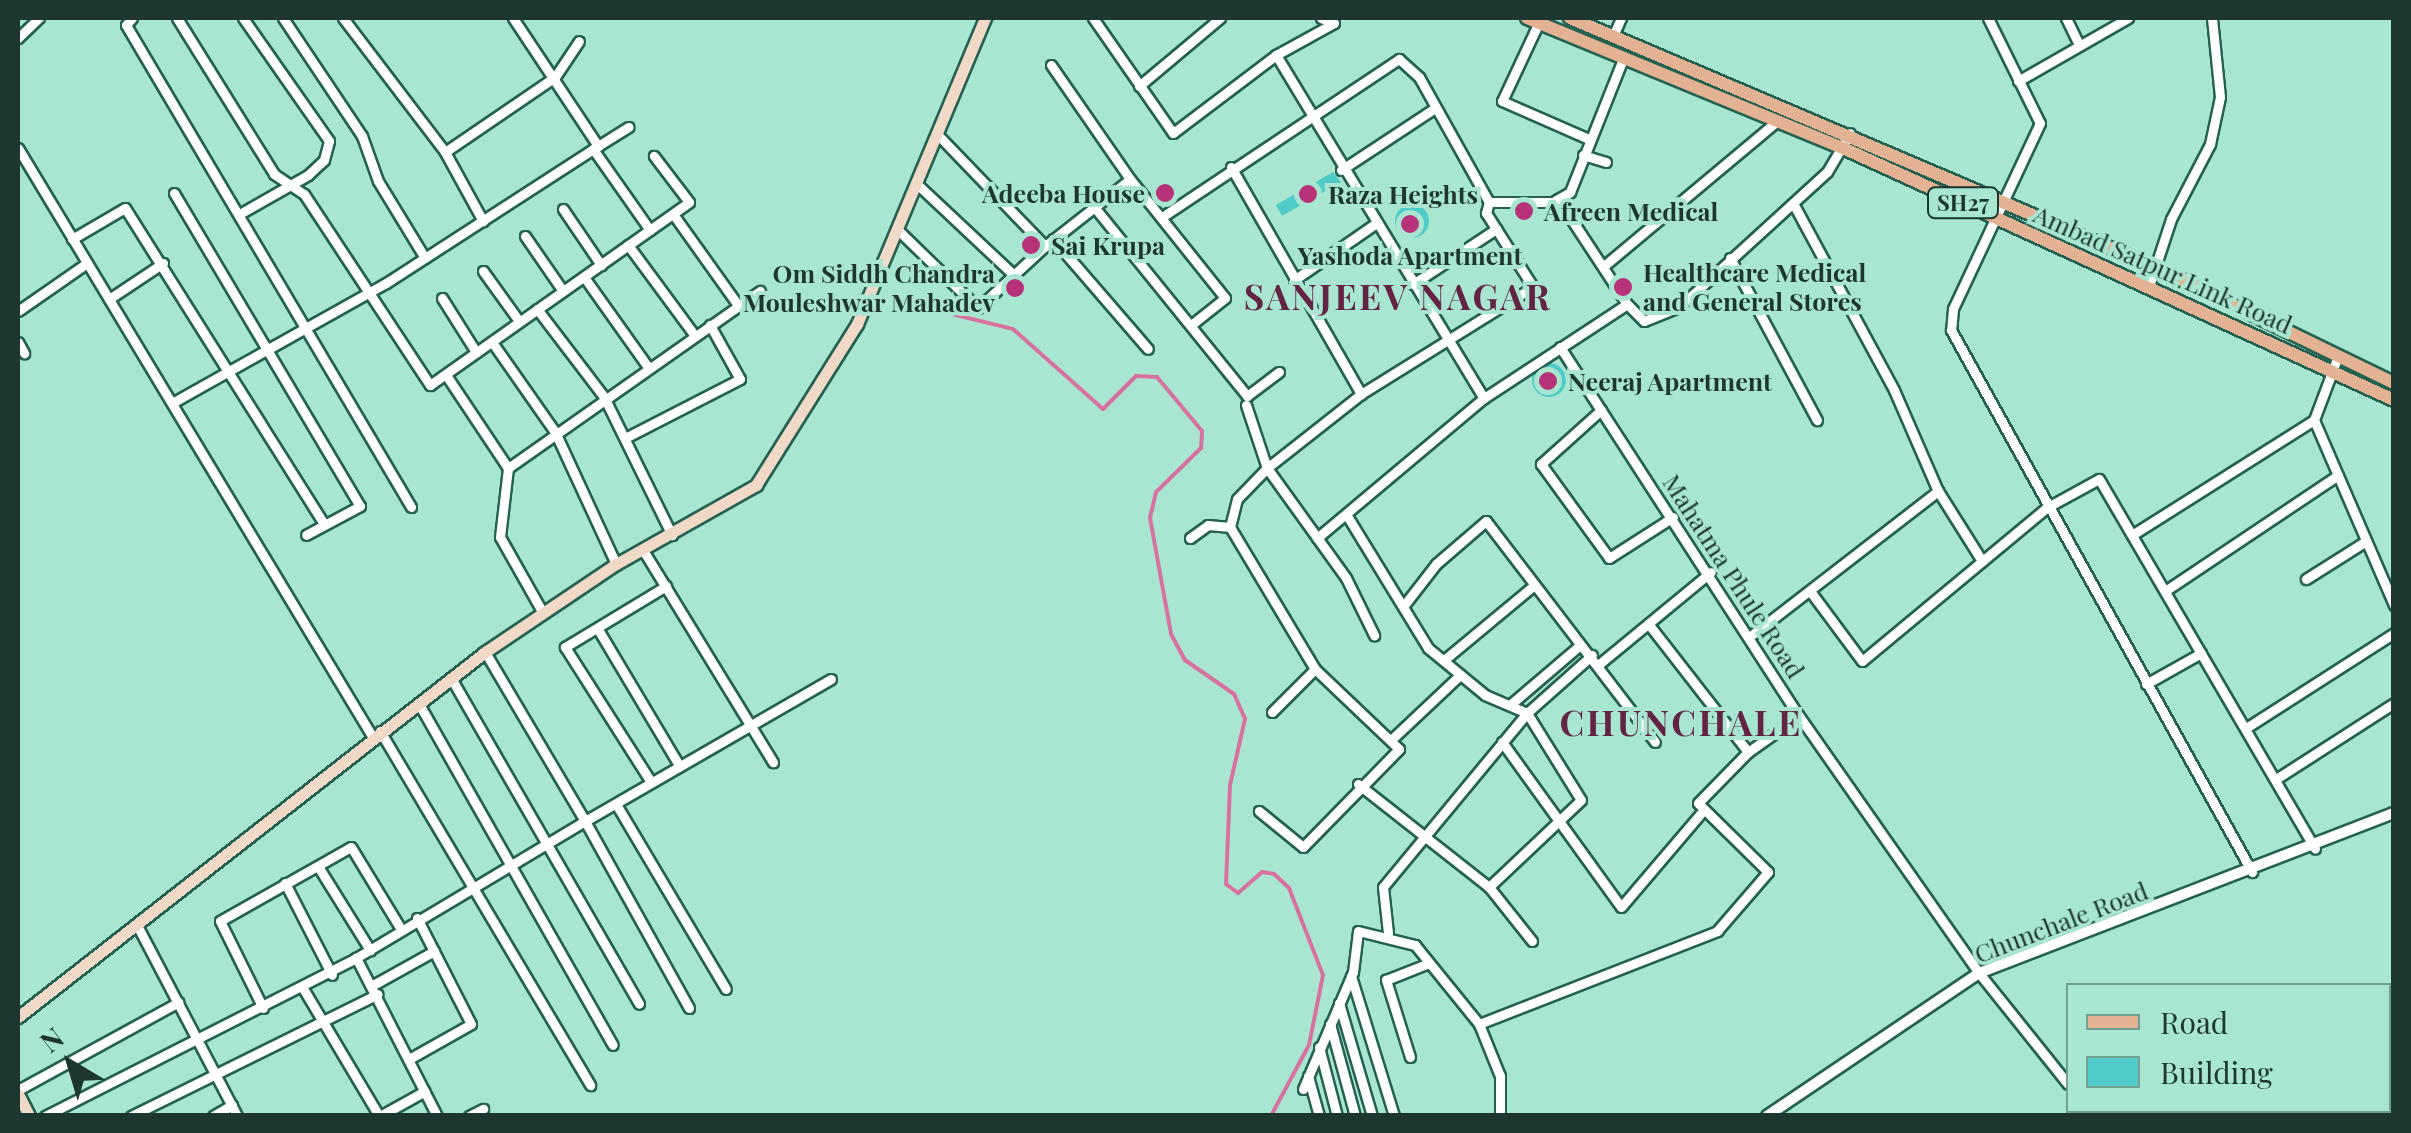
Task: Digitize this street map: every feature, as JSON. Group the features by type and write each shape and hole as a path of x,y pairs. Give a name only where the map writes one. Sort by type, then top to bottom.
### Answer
{"main road":[{"path":"18,1017 140,929 376,734 485,652 616,564 756,485 857,324 985,18"},
{"name":"Ambad Satpur Link Road","path":"1570,18 1613,36 1627,48 1777,121 1844,148 2394,400"},
{"name":"Ambad Satpur Link Road","path":"1533,20 1627,48 1850,133 2006,206 2155,267 2394,382"},
{"path":"18,1092 29,1116"}],"street":[{"path":"18,38 39,18"},
{"path":"132,18 126,25 243,212 411,507"},
{"path":"177,18 274,174 304,194 430,385 689,202 654,156"},
{"path":"243,18 329,141 324,160 290,186 243,212"},
{"path":"283,18 362,136 378,181 425,258"},
{"path":"343,18 445,152 483,221"},
{"path":"513,18 555,77 650,230"},
{"path":"1094,18 1173,132 1276,55 1334,24 1321,18"},
{"path":"1139,86 1220,18"},
{"path":"1613,36 1622,18"},
{"path":"1988,18 2040,123 1950,324 2046,508 2252,872"},
{"path":"2066,18 2079,44"},
{"path":"2018,81 2128,18"},
{"path":"2149,286 2210,144 2220,97 2212,18"},
{"path":"1533,20 1502,101 1589,139"},
{"path":"445,152 555,77 580,41"},
{"path":"1489,202 1558,199 1570,192 1627,48"},
{"path":"1276,55 1342,170 1452,340 1484,398"},
{"path":"1162,217 1311,113 1399,59 1419,77 1432,110 1489,202 1496,229 1533,286 1361,394 1266,468 1237,499 1230,526 1315,669 1399,749 1373,782 1358,784 1303,847 1259,811"},
{"path":"1051,65 1130,179 1225,298 1191,326"},
{"path":"1342,170 1432,110"},
{"path":"1605,266 1777,121"},
{"path":"172,403 367,294 628,127"},
{"path":"1558,199 1627,304 1644,322 1679,307 1794,205 1844,148 1850,133"},
{"path":"938,136 1049,243 1148,349"},
{"path":"18,148 590,1086"},
{"path":"1583,154 1606,162"},
{"path":"1231,167 1361,394"},
{"path":"898,230 978,308 1049,243 1130,179"},
{"path":"918,185 1014,275"},
{"path":"174,193 360,506 306,535"},
{"path":"1794,205 1894,390 1938,491 1982,561"},
{"path":"72,239 125,208 163,262 324,524"},
{"path":"1095,208 1247,396 1279,372"},
{"path":"563,209 601,265"},
{"path":"673,214 738,305"},
{"path":"1294,280 1375,224"},
{"path":"1413,284 1496,229"},
{"path":"525,236 563,291"},
{"path":"628,244 695,336"},
{"path":"1730,258 1818,420"},
{"path":"109,299 163,262"},
{"path":"18,312 87,264"},
{"path":"483,271 519,321"},
{"path":"584,277 648,368"},
{"path":"508,468 760,291"},
{"path":"442,298 476,352"},
{"path":"1317,538 1484,398 1627,304"},
{"path":"537,308 604,397 672,535"},
{"path":"627,437 740,379 710,325"},
{"path":"18,342 24,353"},
{"path":"492,342 555,432 616,564"},
{"name":"Mahatma Phule Road","path":"1560,347 1753,634 1799,716 1980,973 2066,1081"},
{"path":"2132,535 2314,420 2338,356"},
{"path":"446,375 508,468 500,538 543,613"},
{"path":"1246,405 1266,468 1317,538 1374,635"},
{"path":"1601,410 1540,464 1610,558 1673,517"},
{"path":"2314,420 2392,599"},
{"path":"2165,591 2338,475"},
{"path":"1810,590 1862,661 2046,508 2096,477 2315,848"},
{"path":"1753,634 1938,491"},
{"path":"1346,514 1405,604 1416,633 1460,675 1527,713 1581,800 1562,824 1489,886"},
{"path":"1405,604 1436,564 1486,521 1654,742"},
{"path":"1190,538 1208,524 1230,526"},
{"path":"2306,580 2366,541"},
{"path":"643,550 773,762"},
{"path":"1388,934 1382,887 1527,713 1595,660 1650,626 1712,572"},
{"path":"651,782 565,647 599,630 666,586"},
{"path":"1444,660 1533,586"},
{"path":"1650,626 1748,752"},
{"path":"599,630 679,764"},
{"path":"2246,728 2394,633"},
{"path":"1511,704 1580,645"},
{"path":"485,652 689,1008"},
{"path":"2146,684 2201,653"},
{"path":"1272,712 1315,669"},
{"path":"1391,740 1460,675"},
{"path":"451,678 550,842 639,1004"},
{"path":"44,1116 195,1035 332,975 399,926 512,865 750,722 831,679"},
{"path":"419,704 614,1045"},
{"path":"2276,779 2394,704"},
{"path":"1479,1024 1717,931 1768,872 1701,813 1698,802 1748,752 1799,716"},
{"path":"1502,742 1621,907 1701,813"},
{"path":"1358,784 1489,886 1532,942"},
{"path":"616,804 726,990"},
{"name":"Chunchale Road","path":"1772,1114 1980,973 2315,848 2394,813"},
{"path":"263,1008 220,921 351,847 399,926"},
{"path":"319,868 370,950"},
{"path":"285,883 332,975"},
{"path":"409,1059 471,1024 417,918"},
{"path":"140,929 234,1110 212,1116"},
{"path":"1303,1089 1351,976 1358,931 1388,934 1414,945 1479,1024 1500,1076 1500,1116"},
{"path":"131,1116 322,1022 434,952"},
{"path":"356,958 376,989 437,1116"},
{"path":"1410,1057 1386,980 1429,963"},
{"path":"1351,976 1394,1116"},
{"path":"304,990 380,1116 425,1091"},
{"path":"18,1092 179,1002"},
{"path":"1339,1002 1372,1116"},
{"path":"1330,1024 1355,1116"},
{"path":"1319,1047 1338,1116"},
{"path":"1308,1076 1320,1116"},
{"path":"469,1116 483,1109"}],"building":[{"name":"Raza Heights","path":"1333,172 1341,182 1282,216 1276,205"},
{"name":"Yashoda Apartment","path":"1412,204 1424,209 1429,221 1424,233 1412,238 1400,233 1395,221 1400,209"},
{"name":"Neeraj Apartment","path":"1549,363 1561,368 1566,380 1561,392 1549,397 1537,392 1532,380 1537,368"}],"waterway":[{"path":"894,300 1013,329 1103,409 1136,376 1157,377 1202,431 1201,448 1156,492 1150,518 1171,634 1185,660 1234,694 1245,719 1230,785 1226,884 1238,893 1262,872 1274,874 1289,888 1323,975 1309,1045 1271,1116"}],"place":[{"name":"Adeeba House","path":"1165,193"},
{"name":"Raza Heights","path":"1308,194"},
{"name":"Afreen Medical","path":"1524,211"},
{"name":"Yashoda Apartment","path":"1410,224"},
{"name":"Sai Krupa","path":"1031,245"},
{"name":"Healthcare Medical and General Stores","path":"1623,287"},
{"name":"Om Siddh Chandra Mouleshwar Mahadev","path":"1015,288"},
{"name":"Neeraj Apartment","path":"1548,381"}],"district":[{"name":"SANJEEV NAGAR","path":"1398,296"},
{"name":"CHUNCHALE","path":"1681,722"}]}
